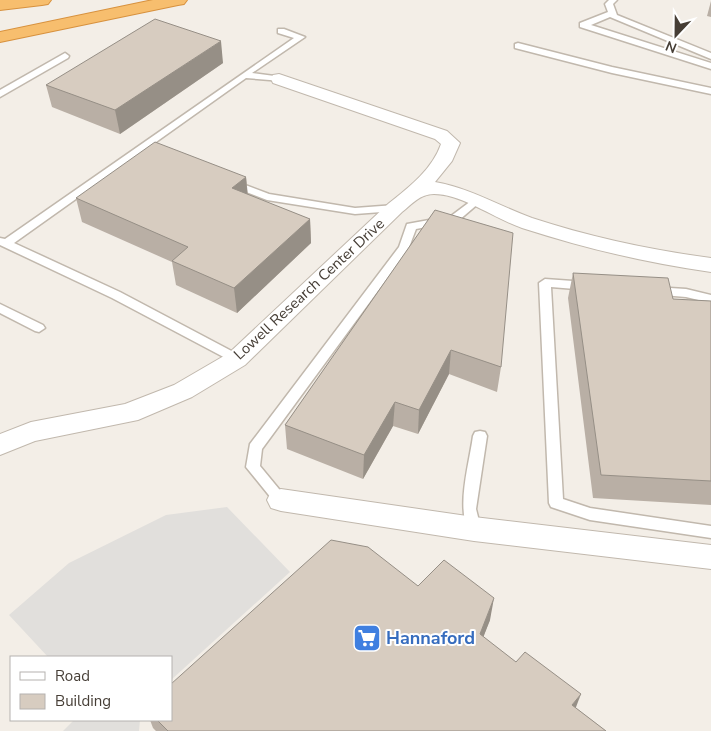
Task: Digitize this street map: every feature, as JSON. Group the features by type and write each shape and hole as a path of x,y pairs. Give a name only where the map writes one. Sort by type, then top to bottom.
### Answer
{"highway":[{"path":"0,5 42,0"},
{"path":"0,37 178,0"}],"street":[{"name":"Lowell Research Center Drive","path":"0,445 31,432 129,413 183,392 238,359 395,208 416,191 449,153 451,143 441,135 279,79"},
{"path":"416,191 434,188 461,194 519,220 574,237 669,260 711,265"},
{"path":"281,500 474,529 711,557"}],"lane":[{"path":"613,0 609,4 613,16 711,56"},
{"path":"612,13 583,25 711,66"},
{"path":"3,243 147,149 244,75 301,37 281,32"},
{"path":"518,46 612,70 711,91"},
{"path":"0,94 65,56"},
{"path":"244,75 279,79"},
{"path":"222,180 266,198 355,211 395,208"},
{"path":"281,500 253,467 255,448 404,248 411,226 454,219 475,201"},
{"path":"3,243 116,295 238,359"},
{"path":"602,287 545,284 556,503 590,514 711,532"},
{"path":"639,290 686,293 711,299"},
{"path":"0,308 39,328"},
{"path":"474,529 470,509 480,436"}],"shaded area":[{"path":"227,507 290,572 172,679 172,656 47,656 9,615 69,563 166,515"},
{"path":"73,721 140,721 139,731 63,731"}],"building":[{"path":"155,19 221,41 115,110 46,85"},
{"path":"155,142 246,177 232,188 310,219 234,288 172,261 188,247 76,198"},
{"path":"435,210 513,233 501,367 451,350 419,410 395,402 364,455 285,425"},
{"path":"573,273 668,278 673,299 711,301 711,481 601,475"},
{"name":"Hannaford","path":"331,540 368,547 418,586 444,560 494,598 480,634 516,662 525,652 581,694 572,705 606,731 168,731 158,721 172,721 172,683"}],"place":[{"name":"Hannaford","path":"367,638"}]}
